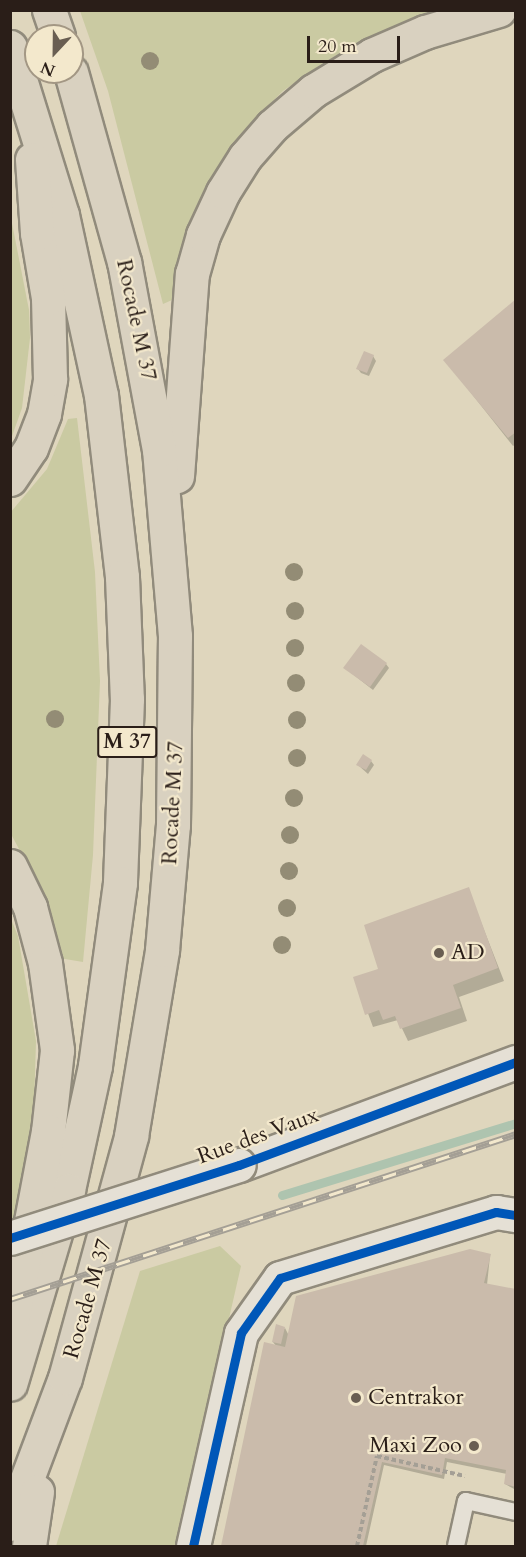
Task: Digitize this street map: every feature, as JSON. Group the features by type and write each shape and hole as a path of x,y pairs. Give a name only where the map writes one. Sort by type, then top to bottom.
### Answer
{"highway":[{"path":"171,573 187,306 203,235 223,192 272,126 313,91 393,45 424,32 499,10"},
{"name":"M 37","path":"10,47 28,98 77,273 101,394 122,577 127,750 117,913 95,1066 65,1201 10,1384"},
{"name":"Rocade M 37","path":"10,1524 47,1428 115,1202 153,1012 173,825 177,698 171,573 159,450 138,324 109,202 75,84"},
{"path":"10,479 31,448 44,414 50,379 51,332 37,232 28,98"},
{"path":"10,866 30,907 45,963 57,1050 48,1131 10,1327"},
{"name":"M 37","path":"29,1546 47,1428"}],"street":[{"name":"Rue des Vaux","path":"10,1238 239,1165 516,1062"},
{"path":"193,1546 242,1333 280,1278 496,1212 516,1215"}],"lane":[{"path":"456,1546 466,1501 516,1512"}],"path":[{"path":"357,1546 377,1456 469,1477"}],"green space":[{"path":"80,11 438,11 357,43 320,65 283,91 251,123 206,189 180,256 172,300 163,304 108,91"},
{"path":"10,213 29,310 30,338 22,408 11,439"},
{"path":"77,418 95,572 100,681 93,855 83,962 59,958 26,862 11,834 10,513 47,469 68,419"},
{"path":"10,917 18,936 36,1041 34,1106 26,1167 14,1218 11,1219"},
{"path":"220,1246 241,1266 177,1546 56,1546 140,1271"}],"building":[{"path":"516,299 516,432 508,438 443,360"},
{"path":"364,351 374,355 367,373 356,369"},
{"path":"361,644 387,663 370,687 343,668"},
{"path":"363,754 372,760 366,770 356,765"},
{"path":"469,887 498,968 453,985 461,1008 400,1029 395,1016 383,1020 379,1010 365,1015 353,977 378,969 364,925"},
{"name":"Centrakor","path":"470,1249 491,1254 484,1283 516,1289 516,1487 504,1484 506,1470 445,1458 442,1475 382,1462 363,1546 221,1546 264,1342 285,1347 296,1296"},
{"path":"276,1324 285,1327 281,1344 272,1342"}],"waterway":[{"path":"282,1195 516,1123"}],"railway":[{"path":"10,1299 516,1134"}],"cycle path":[{"path":"10,1238 239,1165 516,1062"},
{"path":"193,1546 241,1333 280,1278 496,1212 516,1215"}],"place":[{"name":"AD","path":"439,953"},
{"name":"Centrakor","path":"356,1398"},
{"name":"Maxi Zoo","path":"474,1446"}]}
